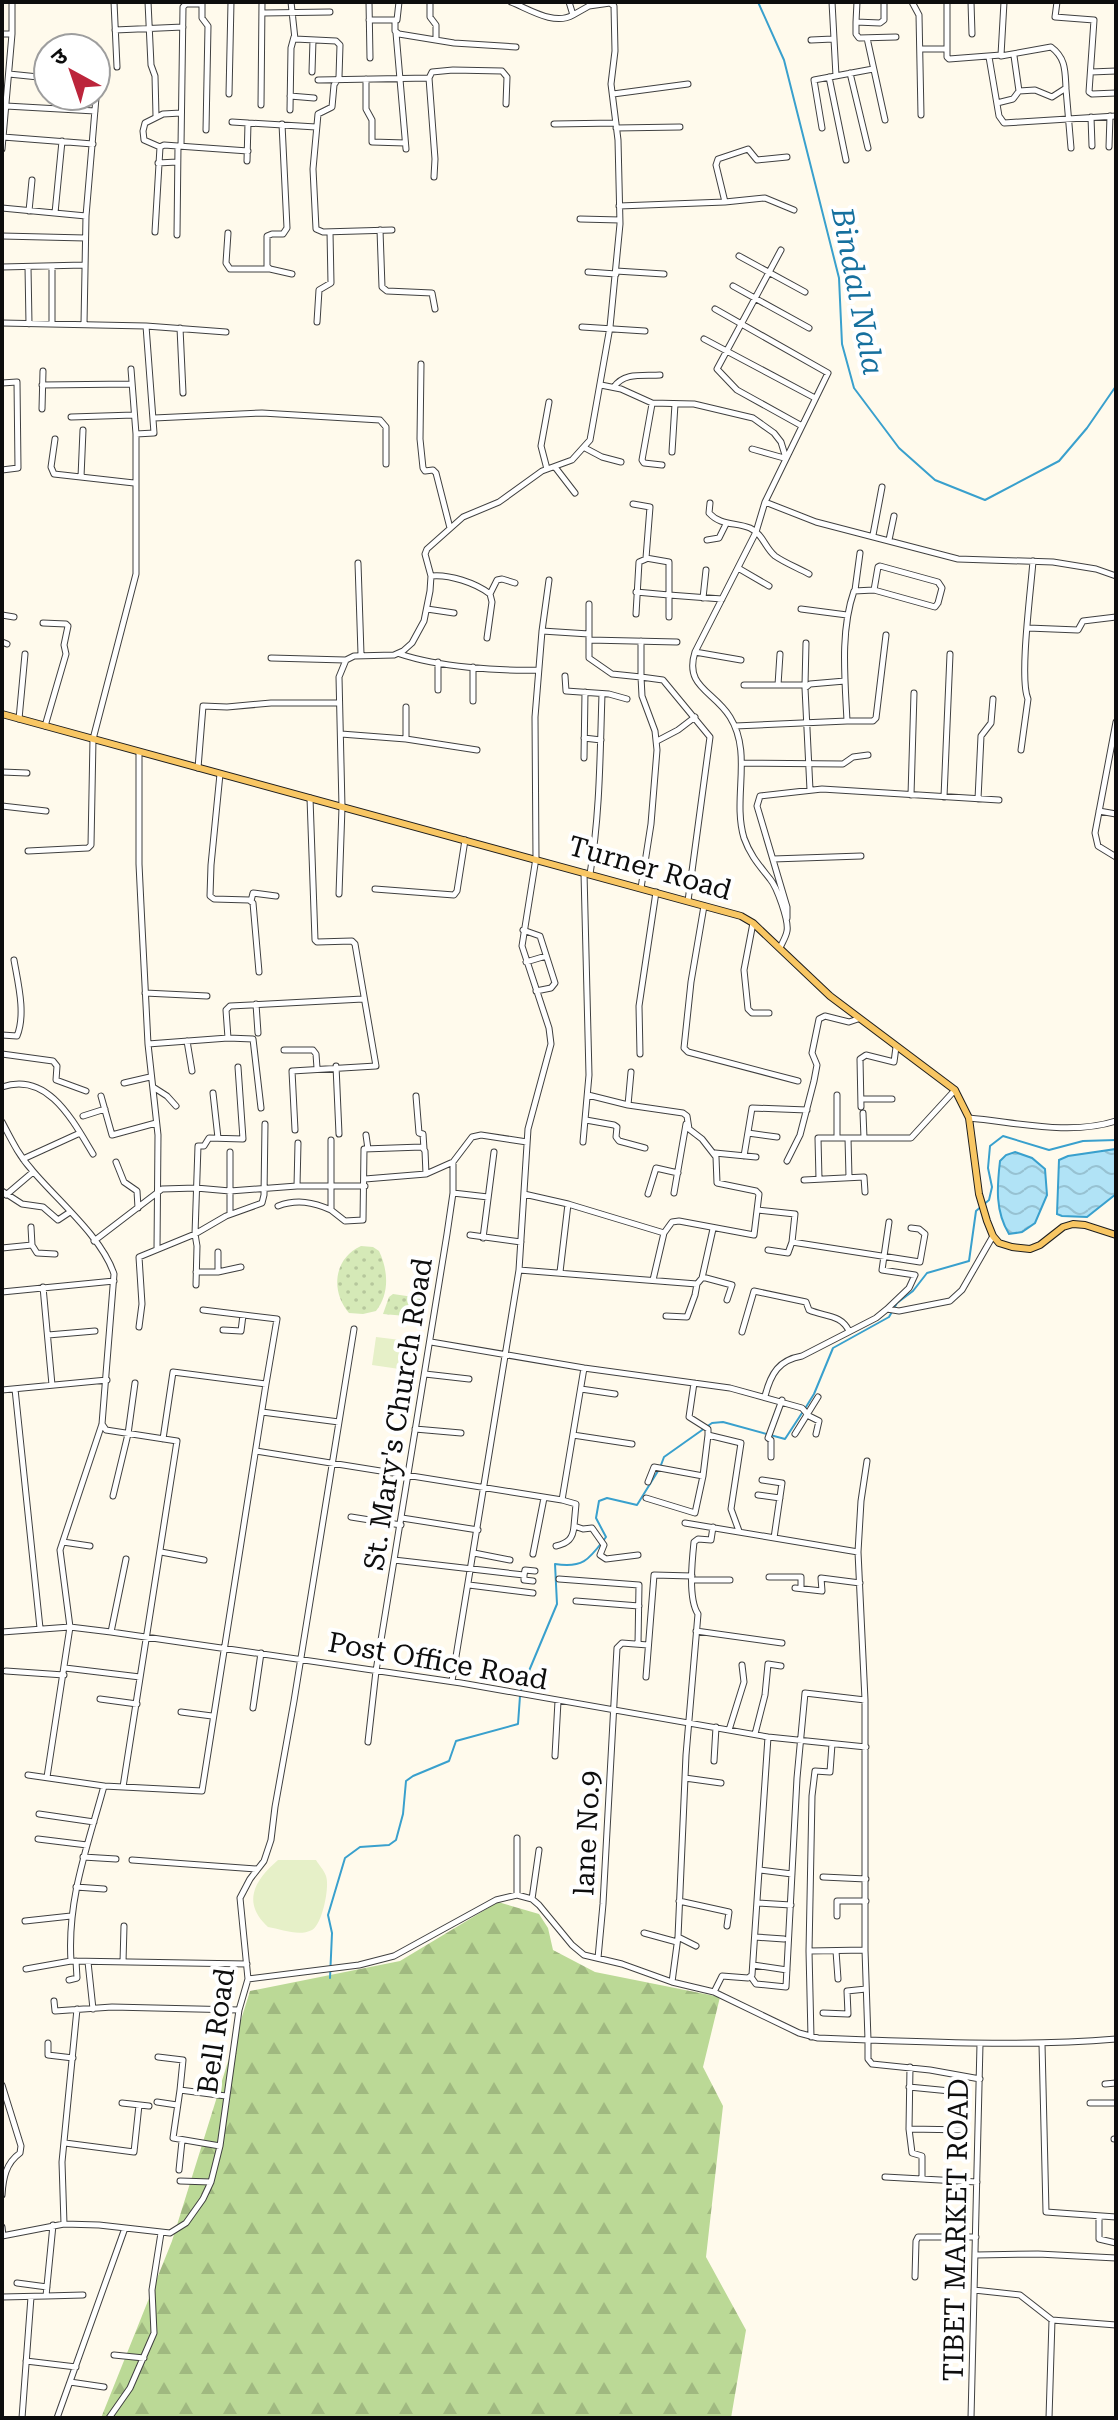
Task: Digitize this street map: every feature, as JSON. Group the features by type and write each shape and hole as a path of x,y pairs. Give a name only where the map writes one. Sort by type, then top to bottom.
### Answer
{"main road":[{"name":"Turner Road","path":"2,714 741,916 753,923 858,1019 955,1090 969,1118 979,1194 993,1236"},
{"path":"993,1236 999,1243 1030,1249 1063,1227 1073,1224 1116,1235"}],"street":[{"path":"2,149 12,2"},
{"path":"114,2 117,67"},
{"path":"148,2 156,116"},
{"path":"229,94 231,2"},
{"path":"261,105 262,2"},
{"path":"290,110 294,37 291,2"},
{"path":"369,2 370,58"},
{"path":"369,20 395,21 399,18 399,2"},
{"path":"430,2 430,17 436,23 436,39"},
{"path":"399,654 412,643 422,627 427,609 431,576 425,551 467,515 491,506 547,469 572,460 585,448 590,440 601,385 620,220 611,79 615,51 613,4 593,5 567,18 547,18 511,2"},
{"path":"569,2 573,15"},
{"path":"832,2 836,76"},
{"path":"857,2 857,36 896,37"},
{"path":"856,22 882,23 884,2"},
{"path":"912,2 919,14 921,115"},
{"path":"947,2 949,59 1014,55 1051,47 1060,54 1065,66 1071,148"},
{"path":"971,2 972,34"},
{"path":"1000,56 1004,2"},
{"path":"1057,2 1055,17 1094,20 1090,93 1116,93"},
{"path":"177,235 183,6 202,3 202,18 208,26 206,130"},
{"path":"263,13 330,12"},
{"path":"366,79 366,109 372,120 372,142 406,146 395,21"},
{"path":"115,30 183,27"},
{"path":"396,33 454,43 516,47"},
{"path":"2,34 12,34"},
{"path":"294,37 340,43 332,109 318,113 316,127 313,169 315,225 319,232 392,230"},
{"path":"867,38 885,120"},
{"path":"811,40 834,39"},
{"path":"312,72 313,40"},
{"path":"921,49 947,49"},
{"path":"997,103 1013,99 1019,91 1014,55"},
{"path":"989,57 1000,119 1004,123 1113,116 1109,147"},
{"path":"822,128 814,79 873,69"},
{"path":"434,177 429,78 432,72 502,71 507,77 506,104"},
{"path":"1091,72 1116,71"},
{"path":"850,73 868,148"},
{"path":"829,77 846,160"},
{"path":"6,78 32,78"},
{"path":"318,80 429,78"},
{"path":"613,94 688,84"},
{"path":"1019,91 1035,90 1052,97 1066,88"},
{"path":"290,96 314,98"},
{"path":"6,106 32,107"},
{"path":"84,324 86,216 95,112"},
{"path":"181,113 156,116 145,123 143,137 146,143 160,147 248,151"},
{"path":"1091,117 1092,146"},
{"path":"232,122 316,127"},
{"path":"247,161 248,123"},
{"path":"270,269 267,266 266,238 270,234 283,234 287,228 282,124"},
{"path":"554,124 680,127"},
{"path":"3,137 93,144"},
{"path":"55,213 62,141"},
{"path":"155,232 160,147"},
{"path":"725,202 716,165 718,159 748,149 757,160 787,157"},
{"path":"158,163 177,162"},
{"path":"29,211 32,180"},
{"path":"619,206 765,198 794,210"},
{"path":"2,208 86,216"},
{"path":"580,219 620,220"},
{"path":"380,230 382,287 387,291 432,293 435,309"},
{"path":"317,322 319,290 331,283 330,232"},
{"path":"228,233 226,261 230,269 270,269 292,274"},
{"path":"2,236 85,238"},
{"path":"781,250 717,367 718,372 737,390 802,426"},
{"path":"739,256 805,292"},
{"path":"2,267 84,265"},
{"path":"52,266 52,323"},
{"path":"28,267 29,324"},
{"path":"588,272 664,274"},
{"path":"733,286 809,328"},
{"path":"715,309 827,371 765,502 756,532 691,664 693,675 728,713 735,726 742,763 739,809 744,838 753,859 774,885 787,923"},
{"path":"2,323 146,326 226,332"},
{"path":"136,434 154,433 146,326"},
{"path":"582,327 645,331"},
{"path":"180,328 183,393"},
{"path":"704,339 815,398"},
{"path":"421,364 420,439 423,468 436,473 450,528"},
{"path":"28,851 90,846 93,739 135,587 136,434 131,369"},
{"path":"42,409 43,371"},
{"path":"614,387 623,377 660,375"},
{"path":"2,383 17,382 18,468 2,470"},
{"path":"42,385 132,384"},
{"path":"601,385 614,387 652,403 704,406 758,421 778,438 785,457"},
{"path":"547,469 541,446 549,402"},
{"path":"652,403 642,460 644,463 662,465"},
{"path":"672,452 675,404"},
{"path":"154,418 262,413 380,420 386,427 386,464"},
{"path":"71,417 134,415"},
{"path":"81,477 83,430"},
{"path":"55,439 51,471 57,475 134,483"},
{"path":"585,448 621,462"},
{"path":"752,449 785,457"},
{"path":"555,467 575,493"},
{"path":"873,535 882,487"},
{"path":"765,502 816,522 964,560 1033,561 1096,569 1116,576"},
{"path":"710,503 710,515 726,524 756,532 775,556 809,574"},
{"path":"633,504 650,507 646,559"},
{"path":"889,540 894,516"},
{"path":"707,540 719,538 726,524"},
{"path":"847,721 847,615 855,590 860,553"},
{"path":"636,614 639,562 646,559 669,562 669,617"},
{"path":"1021,750 1028,699 1025,693 1033,561"},
{"path":"358,563 361,654"},
{"path":"855,590 874,590 935,607 942,588 938,582 879,566 874,590"},
{"path":"738,568 769,586"},
{"path":"703,598 706,570"},
{"path":"431,576 447,577 490,594"},
{"path":"487,638 492,602 490,594 498,579 515,583"},
{"path":"452,1681 519,1270 531,1114 551,1044 549,1028 522,946 536,858 535,717 549,580"},
{"path":"636,592 722,599"},
{"path":"589,604 589,658 617,676 663,680 711,740 688,901"},
{"path":"427,609 454,613"},
{"path":"801,609 847,615"},
{"path":"2,615 14,617"},
{"path":"1028,628 1077,630 1083,621 1116,617"},
{"path":"43,623 68,626 64,645 66,654 45,726"},
{"path":"542,631 677,642"},
{"path":"735,726 873,721 876,718 886,635"},
{"path":"641,641 642,696 657,741 651,824 641,888"},
{"path":"806,643 810,790"},
{"path":"695,652 741,660"},
{"path":"19,719 25,654"},
{"path":"271,658 346,660 361,654 399,654 473,667 538,670"},
{"path":"778,685 780,654"},
{"path":"944,797 950,654"},
{"path":"339,894 342,807 339,677 346,660"},
{"path":"438,662 438,690"},
{"path":"473,667 473,701"},
{"path":"565,676 566,691 627,699"},
{"path":"744,685 807,685 845,681"},
{"path":"584,758 585,692"},
{"path":"911,795 914,693"},
{"path":"583,1142 588,1095 587,874 595,845 602,694"},
{"path":"978,799 981,736 991,723 993,699"},
{"path":"198,768 203,706 339,703"},
{"path":"406,707 406,739"},
{"path":"657,741 695,717"},
{"path":"1116,722 1114,751 1095,833 1101,850 1116,857"},
{"path":"341,734 406,739 477,750"},
{"path":"584,738 601,740"},
{"path":"139,752 139,864 148,1044 156,1123 157,1249"},
{"path":"742,763 843,764 853,757 868,755"},
{"path":"2,772 27,773"},
{"path":"220,774 210,896 214,899 251,901"},
{"path":"780,948 787,933 787,907 757,799 764,795 810,790 999,800"},
{"path":"295,1130 292,1071 376,1066 354,942 315,941 310,798"},
{"path":"2,806 46,811"},
{"path":"1099,811 1116,814"},
{"path":"375,889 454,895 465,840"},
{"path":"773,859 861,856"},
{"path":"640,1054 639,1006 656,892"},
{"path":"259,972 254,904 251,901 253,893 276,896"},
{"path":"704,905 684,1048 688,1052 798,1081"},
{"path":"753,923 744,970 748,1009 754,1013 769,1013"},
{"path":"523,930 540,936 555,984 536,991"},
{"path":"526,962 546,956"},
{"path":"2,1035 17,1036 20,1030 14,960"},
{"path":"145,993 207,996"},
{"path":"228,1038 226,1010 229,1006 363,999"},
{"path":"256,1004 258,1033"},
{"path":"787,1161 800,1135 807,1110 817,1065 812,1053 819,1019 825,1016 849,1022 858,1019"},
{"path":"148,1044 251,1039 255,1042 261,1108"},
{"path":"187,1041 192,1071"},
{"path":"864,1138 860,1059 866,1055 894,1062 896,1047"},
{"path":"284,1050 313,1050 317,1068"},
{"path":"2,1054 53,1061 57,1066 56,1080 86,1091"},
{"path":"336,1066 339,1134"},
{"path":"196,1285 198,1146 204,1146 209,1138 243,1139 238,1067"},
{"path":"628,1105 631,1072"},
{"path":"124,1083 151,1077"},
{"path":"2,1087 25,1084 45,1091 56,1100 93,1154"},
{"path":"152,1086 176,1106"},
{"path":"819,1179 818,1138 911,1138 955,1090"},
{"path":"213,1093 218,1138"},
{"path":"588,1095 687,1116 674,1193"},
{"path":"837,1095 837,1138"},
{"path":"101,1096 112,1135 156,1123"},
{"path":"416,1096 419,1133 425,1139 426,1174"},
{"path":"861,1099 892,1099"},
{"path":"744,1156 752,1108 807,1110"},
{"path":"83,1116 105,1109"},
{"path":"969,1118 1060,1127 1116,1121"},
{"path":"586,1120 614,1125 617,1127 617,1140 645,1148"},
{"path":"2,1122 23,1159 58,1196 111,1265 114,1281 102,1424 60,1555 70,1627 47,1777"},
{"path":"653,1280 664,1233 674,1221 754,1235 757,1191 717,1183 714,1153 686,1123"},
{"path":"139,1327 142,1304 139,1257 195,1234 230,1214 262,1203 265,1124"},
{"path":"23,1159 80,1133"},
{"path":"748,1133 777,1137"},
{"path":"366,1135 368,1149"},
{"path":"94,1241 162,1189 230,1191 365,1183 426,1174 453,1162 472,1137 481,1135 527,1142"},
{"path":"848,1138 849,1177"},
{"path":"331,1140 331,1210"},
{"path":"297,1186 298,1143"},
{"path":"278,1206 301,1201 318,1204 345,1221 363,1220 364,1149 424,1149"},
{"path":"230,1152 230,1214"},
{"path":"483,1238 494,1152"},
{"path":"714,1153 756,1157"},
{"path":"116,1162 124,1182 137,1191 138,1208"},
{"name":"St. Mary's Church Road","path":"368,1742 376,1671 453,1193 453,1162"},
{"path":"648,1194 656,1167 678,1173"},
{"path":"33,1172 4,1193 22,1204 43,1207 58,1220 70,1212"},
{"path":"804,1180 864,1177 865,1192"},
{"path":"453,1193 488,1197"},
{"path":"524,1194 664,1233"},
{"path":"560,1272 568,1204"},
{"path":"758,1210 795,1214 788,1253 768,1250"},
{"path":"889,1222 882,1270 915,1275 909,1288 891,1310"},
{"path":"31,1227 32,1245 37,1253 55,1254"},
{"path":"792,1242 920,1262 925,1234 911,1228"},
{"path":"666,1316 687,1317 713,1229"},
{"path":"470,1235 521,1242"},
{"path":"765,1396 771,1377 787,1360 802,1356 891,1310 950,1301 962,1290 993,1236"},
{"path":"2,1248 32,1245"},
{"path":"218,1252 218,1272"},
{"path":"196,1272 218,1272 241,1267"},
{"path":"519,1270 732,1285 727,1300"},
{"path":"2,1292 114,1281"},
{"path":"43,1287 52,1385"},
{"path":"742,1332 754,1291 806,1302 809,1310 838,1318 849,1331"},
{"path":"28,1775 104,1786 202,1791 277,1319 203,1310"},
{"path":"223,1330 241,1331 243,1315"},
{"name":"Bell Road","path":"161,2233 170,2233 186,2223 203,2199 211,2182 220,2146 239,2010 248,1979 240,1898 264,1861 271,1840 354,1329"},
{"path":"48,1335 95,1331"},
{"path":"431,1342 694,1383 782,1400 819,1421 816,1434"},
{"path":"562,1500 584,1368"},
{"path":"163,1439 173,1372 266,1384"},
{"path":"425,1374 469,1379"},
{"path":"2,1390 107,1380"},
{"path":"113,1496 128,1434 135,1383"},
{"path":"694,1383 688,1416 706,1430 741,1443 731,1509 739,1531"},
{"path":"15,1389 40,1628"},
{"path":"581,1389 615,1394"},
{"path":"795,1434 805,1411 818,1397"},
{"path":"771,1457 768,1435 782,1400"},
{"path":"262,1412 339,1422"},
{"path":"102,1424 106,1430 177,1441 123,1787"},
{"path":"415,1429 461,1433"},
{"path":"646,1498 695,1513 703,1476 706,1430"},
{"path":"573,1435 632,1444"},
{"path":"256,1451 576,1504 571,1539 556,1546"},
{"path":"867,1461 858,1552 866,1747 868,2059 871,2063 980,2079"},
{"path":"648,1482 654,1467 703,1476"},
{"path":"762,1480 782,1483 774,1538"},
{"path":"758,1495 780,1498"},
{"path":"533,1554 544,1498"},
{"path":"351,1517 478,1530"},
{"path":"685,1523 858,1552"},
{"path":"574,1526 592,1528 602,1543 600,1555 606,1559 638,1555"},
{"path":"672,1982 678,1940 685,1778 698,1614 693,1606 694,1542 698,1539 711,1540 713,1527"},
{"path":"63,1542 90,1546"},
{"path":"161,1552 204,1560"},
{"path":"474,1553 510,1560"},
{"path":"111,1632 126,1559"},
{"path":"394,1560 524,1575"},
{"path":"533,1581 524,1580 525,1570 535,1571"},
{"path":"646,1677 654,1575 730,1580"},
{"path":"769,1577 801,1577 798,1588 822,1591 821,1578 860,1583"},
{"path":"559,1579 636,1583 640,1588 638,1644 648,1645"},
{"path":"469,1585 533,1593"},
{"path":"576,1601 639,1606"},
{"name":"Post Office Road","path":"2,1632 70,1627 111,1632 452,1681 768,1737 866,1747"},
{"path":"696,1631 782,1643"},
{"name":"lane No.9","path":"598,1958 618,1646 622,1643 638,1644"},
{"path":"253,1708 261,1653"},
{"path":"755,1734 765,1695 768,1664 781,1666"},
{"path":"729,1730 744,1682 742,1665"},
{"path":"6,1671 64,1671 140,1677"},
{"path":"768,1737 751,1977 756,1984 786,1987 805,1693 865,1700"},
{"path":"100,1699 137,1704"},
{"path":"555,1756 558,1701"},
{"path":"181,1712 212,1716"},
{"path":"714,1761 716,1727"},
{"path":"811,2037 812,1796 815,1771 830,1772 832,1744"},
{"path":"685,1778 721,1783"},
{"path":"69,1980 77,1978 71,1916 76,1887 104,1786"},
{"path":"39,1814 94,1822"},
{"path":"517,1838 517,1895"},
{"path":"38,1839 87,1845"},
{"path":"532,1899 539,1850"},
{"path":"83,1857 116,1859"},
{"path":"132,1860 258,1869"},
{"path":"760,1870 792,1874"},
{"path":"823,1877 866,1879"},
{"path":"76,1887 104,1889"},
{"path":"248,1979 359,1965 394,1956 496,1900 517,1895 532,1899 584,1955 714,1992 811,2037 980,2044 1116,2039"},
{"path":"679,1901 729,1912 727,1926"},
{"path":"837,1916 837,1901 866,1901"},
{"path":"758,1903 791,1905"},
{"path":"25,1921 71,1916"},
{"path":"123,1962 124,1926"},
{"path":"644,1933 696,1946"},
{"path":"755,1937 784,1939"},
{"path":"809,1951 865,1950"},
{"path":"836,1951 838,1979"},
{"path":"26,1969 74,1961 247,1964"},
{"path":"88,1962 93,2009"},
{"path":"753,1965 787,1970"},
{"path":"714,1992 722,1976 751,1977"},
{"path":"823,2013 848,2014 847,1991 866,1989"},
{"path":"54,2001 55,2011 239,2010"},
{"path":"64,2224 62,2162 77,2009"},
{"path":"48,2043 48,2055 73,2058"},
{"name":"TIBET MARKET ROAD","path":"971,2418 980,2044"},
{"path":"1042,2044 1046,2212 1116,2217"},
{"path":"158,2057 183,2060 174,2139 220,2146"},
{"path":"910,2067 909,2129 912,2153 922,2156 922,2179"},
{"path":"1105,2084 1116,2083"},
{"path":"2,2085 21,2146 20,2153 12,2158 7,2168 2,2195"},
{"path":"909,2087 950,2091"},
{"path":"180,2090 226,2096"},
{"path":"157,2102 177,2105"},
{"path":"122,2103 149,2106"},
{"path":"1090,2103 1116,2103"},
{"path":"65,2143 134,2152 139,2105"},
{"path":"909,2129 967,2130"},
{"path":"179,2170 182,2141"},
{"path":"885,2177 977,2182"},
{"path":"180,2181 211,2182"},
{"path":"1099,2218 1099,2239 1116,2243"},
{"path":"2,2227 3,2236 64,2224 161,2233 152,2290 154,2333 130,2388 109,2418"},
{"path":"46,2296 53,2225"},
{"path":"57,2418 125,2228"},
{"path":"915,2277 918,2237 976,2237"},
{"path":"976,2255 1116,2258"},
{"path":"17,2283 47,2287"},
{"path":"974,2290 1023,2296 1052,2320 1116,2325"},
{"path":"2,2297 83,2295"},
{"path":"22,2418 31,2297"},
{"path":"1049,2418 1052,2320"},
{"path":"114,2355 144,2358"},
{"path":"26,2361 76,2367"},
{"path":"70,2382 104,2387"}],"green space":[{"path":"361,1246 379,1251 386,1274 384,1297 376,1311 349,1313 339,1295 338,1276 345,1258"},
{"path":"393,1294 427,1299 425,1313 407,1310 406,1316 383,1314"},
{"path":"376,1337 417,1342 413,1371 372,1365"},
{"path":"278,1860 316,1860 325,1874 327,1888 324,1905 319,1921 312,1930 296,1933 268,1927 255,1909 253,1900 258,1883"},
{"path":"498,1902 539,1914 548,1928 553,1950 595,1972 720,1997 703,2067 723,2106 706,2257 746,2330 731,2418 101,2418 172,2241 250,1991 400,1961"}],"water":[{"path":"1116,1149 1116,1194 1087,1217 1057,1214 1059,1160"},
{"path":"1015,1152 1032,1158 1045,1169 1047,1195 1035,1223 1022,1232 1009,1234 999,1208 998,1180 1000,1161"}],"waterway":[{"name":"Bindal Nala","path":"758,2 784,60 839,278 842,344 854,388 899,448 935,480 985,500 1059,461 1116,386"},
{"path":"806,1407 833,1348 889,1317 897,1303 913,1291 927,1273 969,1261 976,1211 989,1200 992,1187 988,1168 990,1146 1003,1136 1049,1150 1083,1141 1116,1140"},
{"path":"661,1465 664,1457 712,1423 723,1422 785,1439 802,1413"},
{"path":"521,1690 557,1604 555,1564 573,1565 590,1556 606,1537 596,1518 599,1501 607,1498 637,1505 658,1471"},
{"path":"330,1978 332,1933 328,1915 345,1858 360,1847 389,1845 396,1840 403,1814 406,1781 449,1761 456,1741 518,1724 520,1696"}]}
